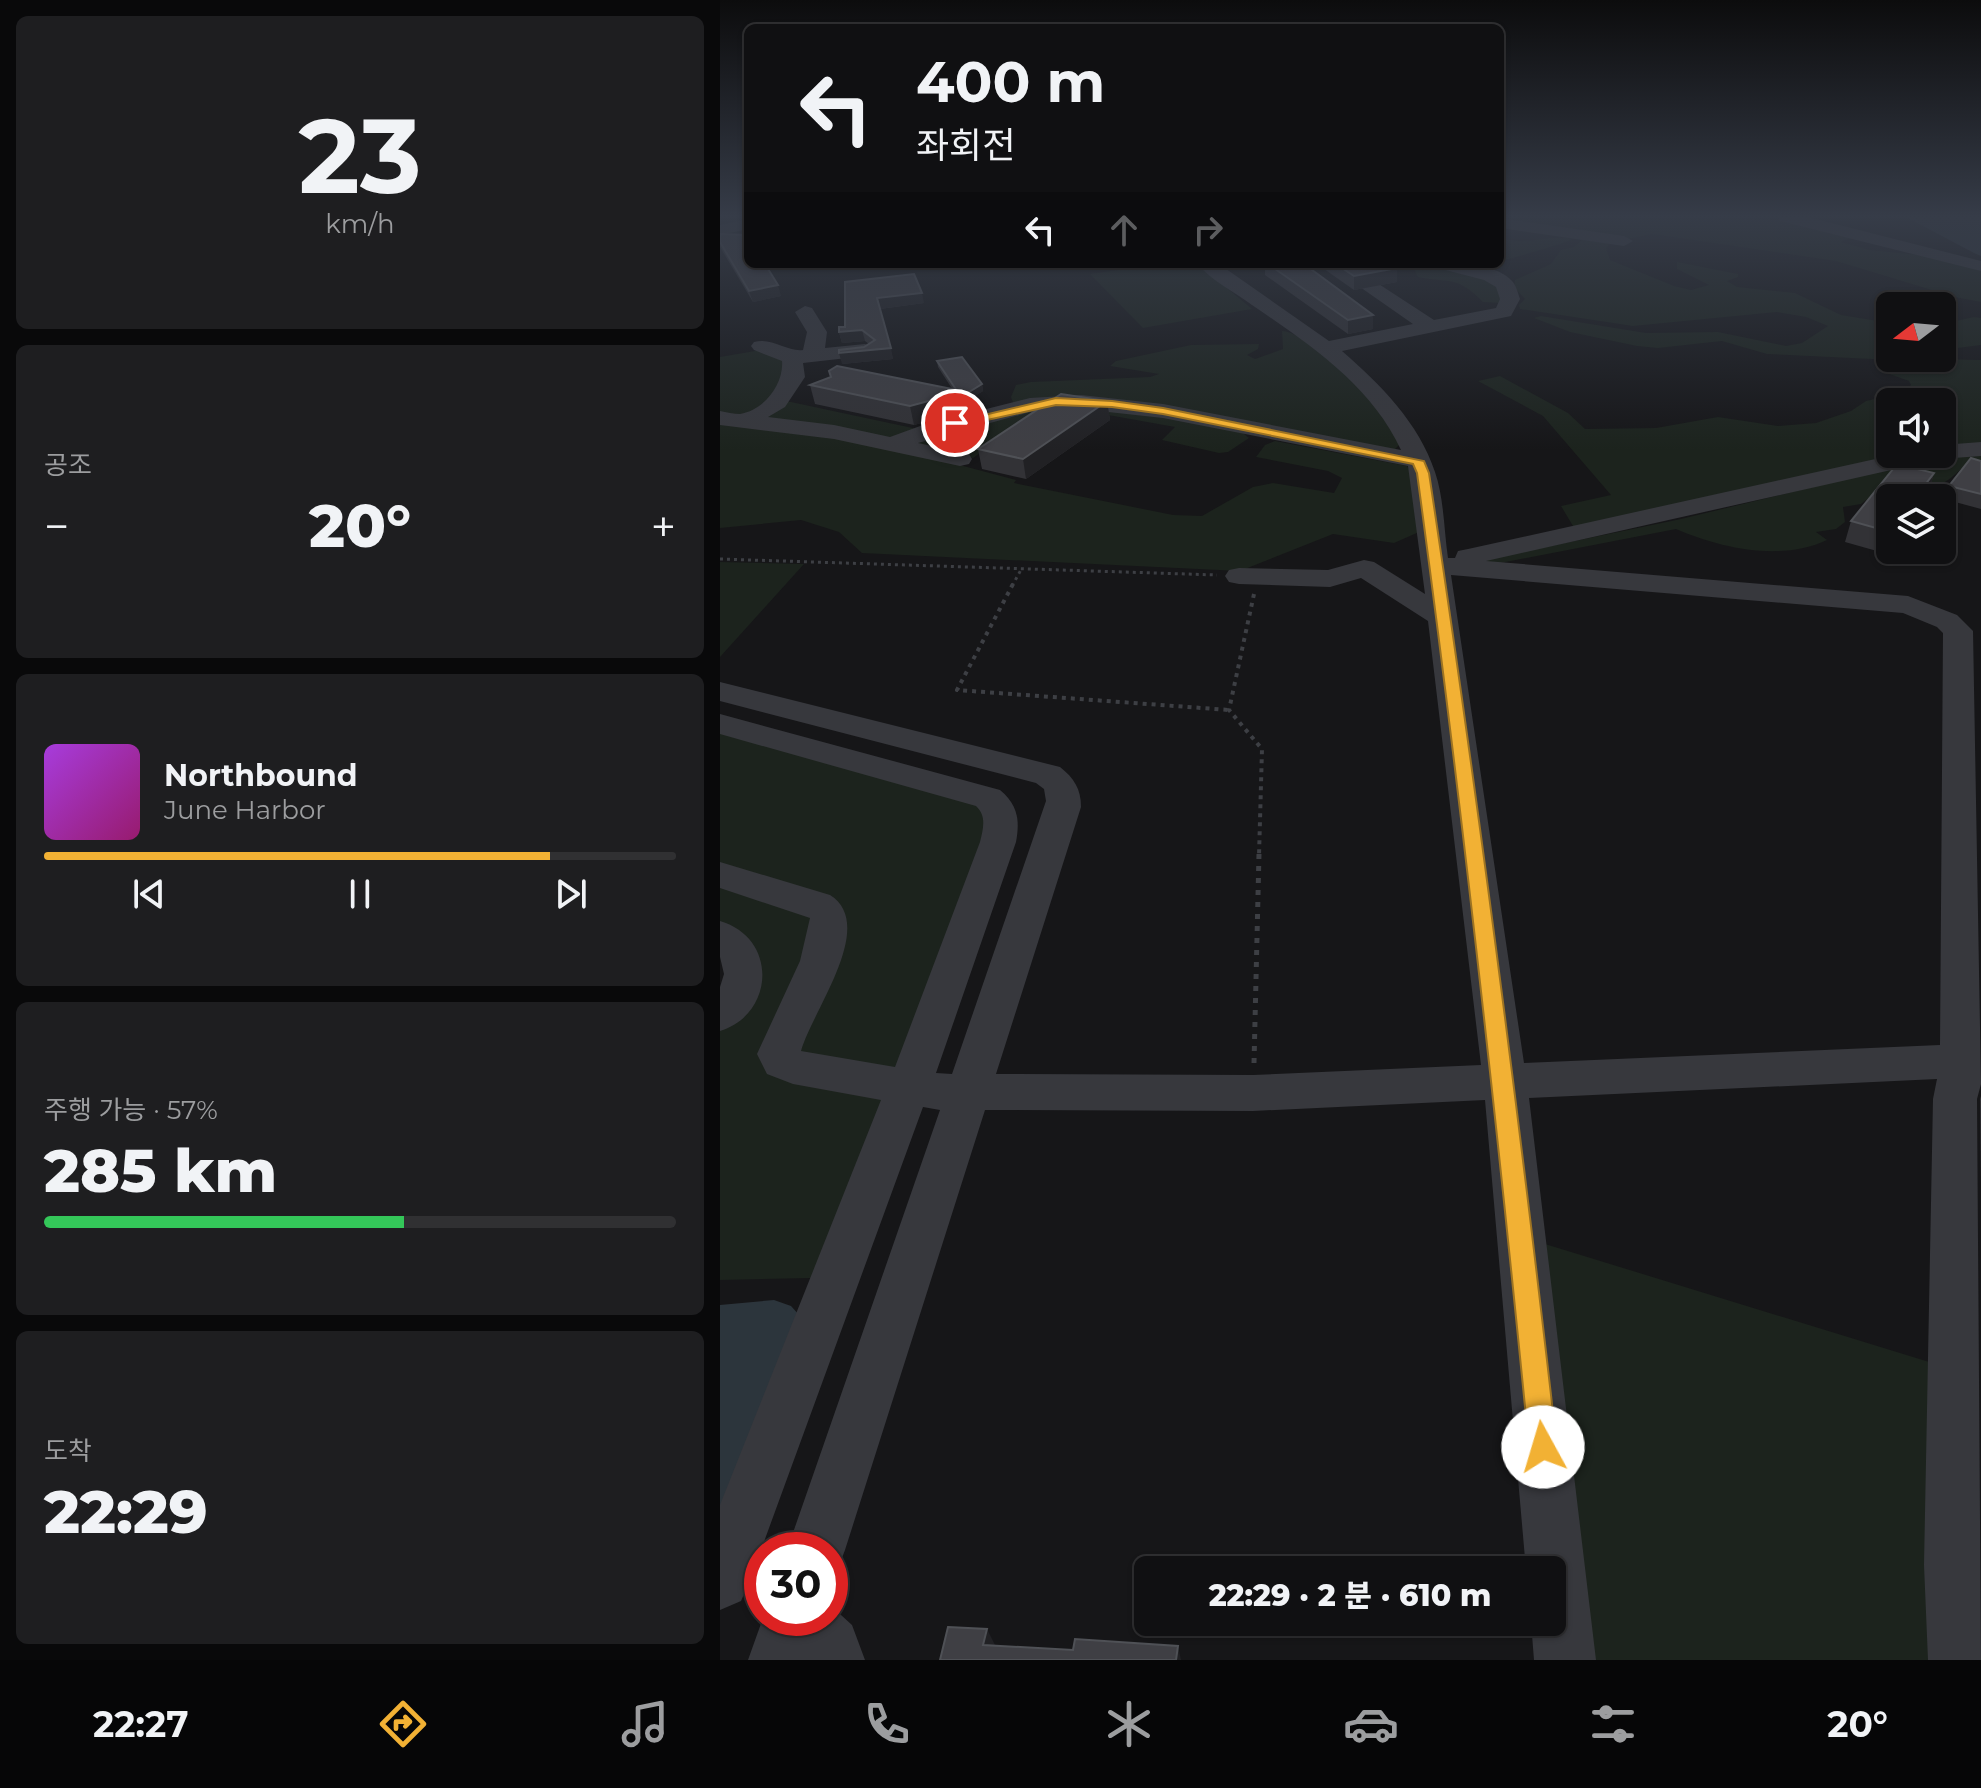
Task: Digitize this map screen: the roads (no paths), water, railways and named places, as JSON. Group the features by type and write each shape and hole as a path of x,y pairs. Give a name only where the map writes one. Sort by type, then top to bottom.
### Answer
{"street":[{"path":"1249,294 1324,348 1366,384 1398,422 1423,473 1505,1083 1565,1660"},
{"path":"1382,294 1431,327"},
{"path":"1324,348 1499,314 1504,312 1510,294"},
{"path":"747,420 778,399 794,377 817,332 805,312"},
{"path":"1373,316 1398,334"},
{"path":"761,346 802,357 865,350"},
{"path":"778,399 813,393"},
{"path":"893,444 931,430 1030,405 1081,402 1163,411 1418,461"},
{"path":"720,418 893,444 960,459"},
{"path":"1956,451 1981,449"},
{"path":"1434,565 1876,466"},
{"path":"1434,565 1908,605 1947,621 1958,631 1971,1064 1955,1099 1954,1565 1959,1660"},
{"path":"1248,576 1330,579 1364,568 1442,617"},
{"path":"720,691 1040,773 1059,783 1064,791 1063,807 822,1532"},
{"path":"720,724 988,798 999,806 1003,817 998,842 908,1087 720,1580"},
{"path":"720,875 816,904 827,912 830,921 828,940 782,1043 779,1054 782,1062 793,1067 940,1092 1253,1093 1971,1064"},
{"path":"720,935 737,951 745,965 737,996 720,1015"},
{"path":"779,1660 787,1636"},
{"path":"818,1636 830,1647 834,1660"}]}
